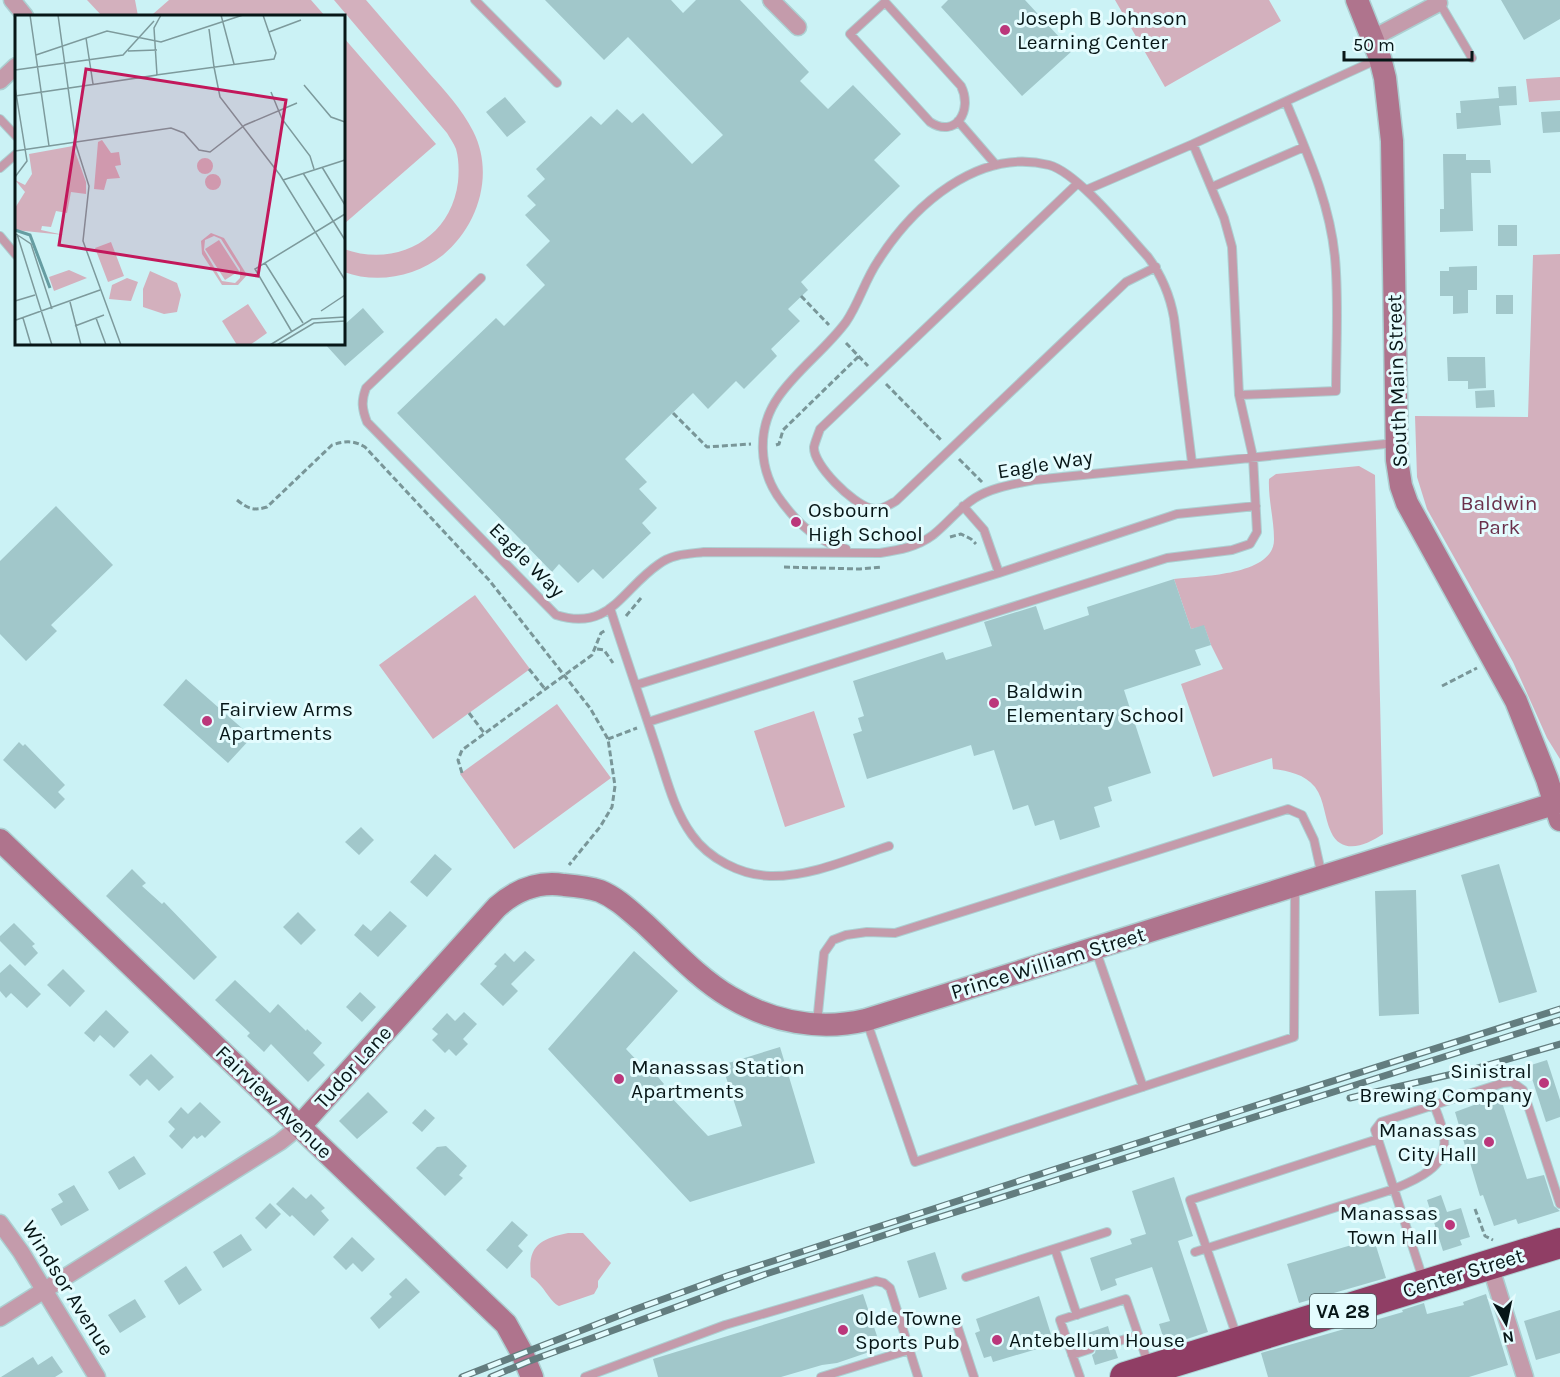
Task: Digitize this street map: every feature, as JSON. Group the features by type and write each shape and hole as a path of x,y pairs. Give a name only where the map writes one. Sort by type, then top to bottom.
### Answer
{"highway":[{"name":"Center Street","path":"1137,1373 1425,1285 1487,1250 1560,1243"}],"street":[{"path":"12,0 23,15"},
{"name":"South Main Street","path":"1357,0 1377,48 1385,78 1392,141 1399,474 1407,503 1516,701 1558,808"},
{"path":"778,2 798,27"},
{"path":"1377,48 1438,2"},
{"path":"0,81 15,67"},
{"name":"Prince William Street","path":"566,885 599,891 617,901 700,974 736,1000 763,1014 816,1026 845,1025 1295,885 1558,808"},
{"name":"Fairview Avenue","path":"0,840 506,1324 532,1377"},
{"name":"Tudor Lane","path":"0,1317 280,1142 300,1126 508,897 546,884 566,885"},
{"name":"Windsor Avenue","path":"0,1223 21,1252 97,1377"},
{"path":"1487,1250 1525,1377"}],"lane":[{"path":"475,0 557,82"},
{"path":"885,2 961,86 966,103 963,116 958,121 942,128 930,122 850,34 885,2"},
{"path":"1438,2 1472,58"},
{"path":"1086,190 1286,102 1377,48"},
{"path":"1239,395 1336,391 1335,258 1324,201 1286,102"},
{"path":"0,119 15,135"},
{"path":"958,121 996,165"},
{"path":"648,722 1167,558 1244,547 1250,544 1257,532 1256,506 1253,458 1239,395 1232,247 1224,218 1193,144"},
{"path":"1212,187 1304,147"},
{"path":"0,168 15,155"},
{"path":"858,552 835,547 818,539 800,524 776,494 766,474 763,456 765,427 778,398 837,334 853,312 876,263 891,242 920,210 945,189 984,168 1032,162 1050,165 1070,175 1156,267 1171,300 1186,402 1192,463"},
{"path":"1078,183 820,429 814,448 818,463 857,502 871,508 884,508 896,501 1125,282 1156,267"},
{"path":"0,236 15,254"},
{"name":"Eagle Way","path":"481,278 366,388 362,399 362,410 367,422 556,615 572,620 586,620 599,616 660,563 679,555 704,552 880,553 901,550 921,543 934,534 963,506 990,491 1034,480 1397,443"},
{"path":"963,506 984,530 999,573"},
{"path":"636,685 999,573 1177,514 1256,506"},
{"path":"610,608 680,815 692,836 707,852 748,873 769,876 789,875 817,869 889,846"},
{"path":"816,1026 824,953 833,940 846,935 867,932 895,933 1288,809 1302,815 1314,840 1322,877"},
{"path":"866,1020 915,1162 1294,1037 1295,885"},
{"path":"1095,948 1143,1087"},
{"path":"1425,1285 1375,1130 1381,1122 1512,1082 1524,1090 1560,1204"},
{"path":"1195,1252 1394,1189 1425,1175 1433,1168 1442,1153 1444,1138 1434,1105"},
{"path":"1239,1343 1190,1200 1378,1139"},
{"path":"966,1277 1107,1232"},
{"path":"1055,1249 1077,1315"},
{"path":"585,1377 726,1325 876,1281 890,1288 918,1377"},
{"path":"1080,1377 1060,1320 1125,1299 1138,1335 1137,1373"},
{"path":"956,1322 974,1377"},
{"path":"1113,1343 1138,1335"},
{"path":"1072,1355 1090,1349"},
{"path":"821,1377 909,1350"}],"path":[{"path":"801,296 990,491"},
{"path":"237,500 256,511 267,507 332,445 343,441 355,441 365,447 489,580 565,675 594,714 608,739 615,786 612,807 588,843 570,864 566,885"},
{"path":"462,773 458,760 459,754 592,655 601,633"},
{"path":"596,649 604,650 617,668"},
{"path":"529,669 545,689"},
{"path":"1442,686 1474,670"},
{"path":"469,713 485,734"},
{"path":"608,739 637,728 635,720"},
{"path":"1475,1209 1487,1250"}],"green space":[{"path":"87,0 135,0 138,15 101,15"},
{"path":"169,0 311,0 324,15 154,15 153,14"},
{"path":"334,0 366,0 447,93 469,123 483,164 479,198 474,214 466,229 443,255 420,269 395,276 369,278 345,272 345,249 364,254 383,255 401,251 418,244 433,233 445,219 453,202 458,182 456,149 447,133"},
{"path":"1115,0 1269,0 1281,21 1165,87"},
{"path":"345,39 436,144 345,223"},
{"path":"1560,77 1560,100 1529,102 1526,79"},
{"name":"Baldwin Park","path":"1560,254 1560,759 1547,738 1513,662 1427,509 1417,477 1415,416 1528,417 1533,255"},
{"path":"1359,466 1375,475 1383,834 1362,845 1348,846 1342,844 1331,832 1321,798 1315,787 1296,774 1273,769 1272,758 1213,777 1181,684 1223,669 1204,626 1191,629 1174,579 1234,572 1262,560 1271,551 1274,539 1269,479 1276,474"},
{"path":"475,595 530,669 433,739 379,665"},
{"path":"557,704 611,778 514,849 460,774"},
{"path":"814,711 845,807 785,827 754,731"},
{"path":"568,1233 583,1233 611,1263 598,1281 594,1294 559,1306 531,1277 531,1257 543,1241"}],"building":[{"path":"545,0 671,0 683,13 696,0 740,0 809,72 800,81 828,109 853,85 901,134 874,160 900,186 801,282 808,290 788,309 800,321 771,349 777,356 744,389 736,381 708,409 693,393 625,459 647,482 639,489 657,508 642,523 651,533 603,579 593,569 578,583 559,564 552,572 397,413 496,318 504,326 545,285 526,265 550,241 525,215 536,205 527,196 545,179 536,169 591,116 601,125 617,109 632,123 643,113 692,164 723,135 628,37 604,60"},
{"path":"948,0 1025,0 1072,51 1022,96 941,7"},
{"path":"1501,0 1560,0 1560,19 1524,40"},
{"path":"1516,86 1517,105 1499,106 1501,125 1457,129 1456,113 1461,113 1460,101 1499,98 1498,87"},
{"path":"505,97 526,122 507,137 486,112"},
{"path":"1560,111 1560,132 1543,133 1541,112"},
{"path":"1443,154 1466,154 1466,160 1490,160 1491,173 1471,173 1473,231 1440,232 1440,209 1444,209"},
{"path":"1498,225 1517,225 1517,246 1498,246"},
{"path":"1477,266 1477,290 1468,290 1468,313 1453,314 1453,296 1440,296 1440,271 1449,271 1449,267"},
{"path":"1496,295 1513,295 1513,314 1496,314"},
{"path":"363,308 384,332 345,366 326,345 345,345 345,324"},
{"path":"1447,357 1485,357 1486,388 1468,389 1468,381 1448,381"},
{"path":"1494,390 1495,407 1476,408 1475,391"},
{"path":"56,506 113,565 51,625 57,631 26,661 0,634 0,561"},
{"name":"Baldwin Elementary School","path":"1174,579 1191,629 1204,625 1211,645 1195,650 1201,665 1124,690 1151,773 1108,787 1112,801 1094,807 1100,827 1060,840 1054,820 1035,826 1028,805 1013,810 994,750 974,756 971,745 867,779 853,734 862,731 858,718 864,716 853,681 943,652 946,660 992,646 984,622 1036,606 1044,630 1089,615 1087,607"},
{"name":"Fairview Arms Apartments","path":"186,679 252,737 228,763 163,705"},
{"path":"19,742 23,746 25,744 65,785 58,792 65,799 55,809 3,760"},
{"path":"361,827 374,840 359,855 345,842"},
{"path":"435,854 452,869 427,897 410,882"},
{"path":"1499,864 1537,992 1499,1003 1461,875"},
{"path":"132,869 146,883 142,886 162,904 164,902 217,957 194,980 106,896"},
{"path":"1416,890 1419,1014 1379,1016 1375,891"},
{"path":"390,911 407,926 378,957 354,935 363,924 371,931"},
{"path":"298,912 316,930 301,945 283,927"},
{"path":"14,923 35,944 32,946 38,953 25,966 0,941 0,936"},
{"path":"525,951 535,960 511,984 518,991 503,1006 480,984 497,966 494,964 505,953 514,962"},
{"name":"Manassas Station Apartments","path":"634,951 678,991 626,1049 644,1068 651,1073 653,1071 664,1084 662,1086 667,1093 708,1136 742,1126 722,1065 780,1047 815,1163 690,1202 548,1049"},
{"path":"10,964 41,994 27,1008 11,993 6,998 0,991 0,973"},
{"path":"63,969 85,991 70,1007 47,985"},
{"path":"235,980 270,1013 278,1004 322,1043 313,1053 325,1065 308,1082 271,1044 264,1052 247,1036 250,1033 215,1000"},
{"path":"360,992 376,1007 362,1022 346,1007"},
{"path":"106,1010 129,1032 114,1048 100,1035 94,1042 84,1033"},
{"path":"464,1012 477,1024 463,1039 468,1044 456,1056 449,1049 445,1053 432,1040 438,1034 432,1029 447,1013 455,1021"},
{"path":"151,1054 174,1077 159,1091 147,1079 140,1086 129,1075"},
{"name":"Sinistral Brewing Company","path":"1547,1060 1560,1100 1560,1117 1546,1122 1528,1066"},
{"path":"368,1092 388,1112 357,1139 339,1121"},
{"name":"Manassas City Hall","path":"1494,1093 1496,1097 1500,1096 1527,1179 1544,1175 1554,1206 1560,1211 1518,1224 1516,1219 1494,1226 1483,1195 1480,1196 1455,1112 1474,1105 1473,1100"},
{"path":"200,1102 221,1122 205,1138 202,1135 197,1139 194,1136 182,1149 169,1136 175,1129 168,1122 181,1107 188,1114"},
{"path":"425,1109 435,1118 422,1132 412,1123"},
{"path":"446,1146 467,1166 459,1175 463,1178 445,1196 416,1168 437,1147"},
{"path":"134,1156 146,1174 119,1190 108,1172"},
{"path":"1174,1177 1193,1236 1178,1241 1208,1332 1166,1346 1159,1324 1170,1321 1152,1267 1115,1279 1117,1285 1101,1291 1090,1258 1132,1244 1130,1239 1146,1234 1132,1191"},
{"path":"74,1185 89,1210 61,1226 51,1209 63,1202 58,1194"},
{"path":"293,1187 306,1199 311,1194 325,1208 321,1211 329,1220 314,1236 292,1215 290,1217 276,1204"},
{"name":"Manassas Town Hall","path":"1441,1195 1447,1212 1461,1208 1470,1237 1460,1240 1462,1245 1443,1251 1427,1200"},
{"path":"270,1203 281,1214 266,1229 255,1218"},
{"path":"512,1221 528,1235 518,1246 523,1251 507,1269 486,1250"},
{"path":"1372,1233 1386,1278 1299,1303 1287,1264 1355,1244 1353,1240"},
{"path":"241,1234 252,1250 223,1268 213,1252"},
{"path":"352,1237 375,1259 362,1272 353,1263 346,1270 333,1257"},
{"path":"935,1252 947,1289 919,1298 907,1261"},
{"path":"186,1266 202,1290 179,1305 164,1281"},
{"path":"406,1278 420,1292 379,1329 370,1318 392,1297 389,1294"},
{"path":"863,1294 881,1348 837,1363 781,1377 658,1377 653,1359"},
{"path":"1486,1294 1508,1365 1469,1377 1268,1377 1261,1353 1403,1312 1402,1310 1424,1303 1427,1314 1464,1305 1463,1302"},
{"path":"1039,1296 1054,1344 993,1362 991,1356 984,1358 975,1333 980,1331 976,1319"},
{"path":"135,1299 146,1317 120,1333 108,1315"},
{"path":"1560,1310 1560,1353 1536,1360 1524,1321"},
{"path":"1108,1326 1111,1337 1107,1344 1109,1348 1115,1349 1118,1358 1095,1365 1092,1355 1096,1348 1094,1344 1088,1343 1085,1334"},
{"path":"52,1356 63,1372 55,1377 1,1377 33,1357 38,1365"}],"railway":[{"path":"462,1377 727,1276 1560,1009"},
{"path":"491,1377 766,1274 1560,1020"},
{"path":"1350,1098 1474,1069 1560,1044"}],"place":[{"name":"Joseph B Johnson Learning Center","path":"1005,30"},
{"name":"Osbourn High School","path":"796,522"},
{"name":"Baldwin Elementary School","path":"994,703"},
{"name":"Fairview Arms Apartments","path":"207,721"},
{"name":"Manassas Station Apartments","path":"619,1079"},
{"name":"Sinistral Brewing Company","path":"1544,1083"},
{"name":"Manassas City Hall","path":"1489,1142"},
{"name":"Manassas Town Hall","path":"1450,1225"},
{"name":"Olde Towne Sports Pub","path":"843,1330"},
{"name":"Antebellum House","path":"997,1340"}]}
